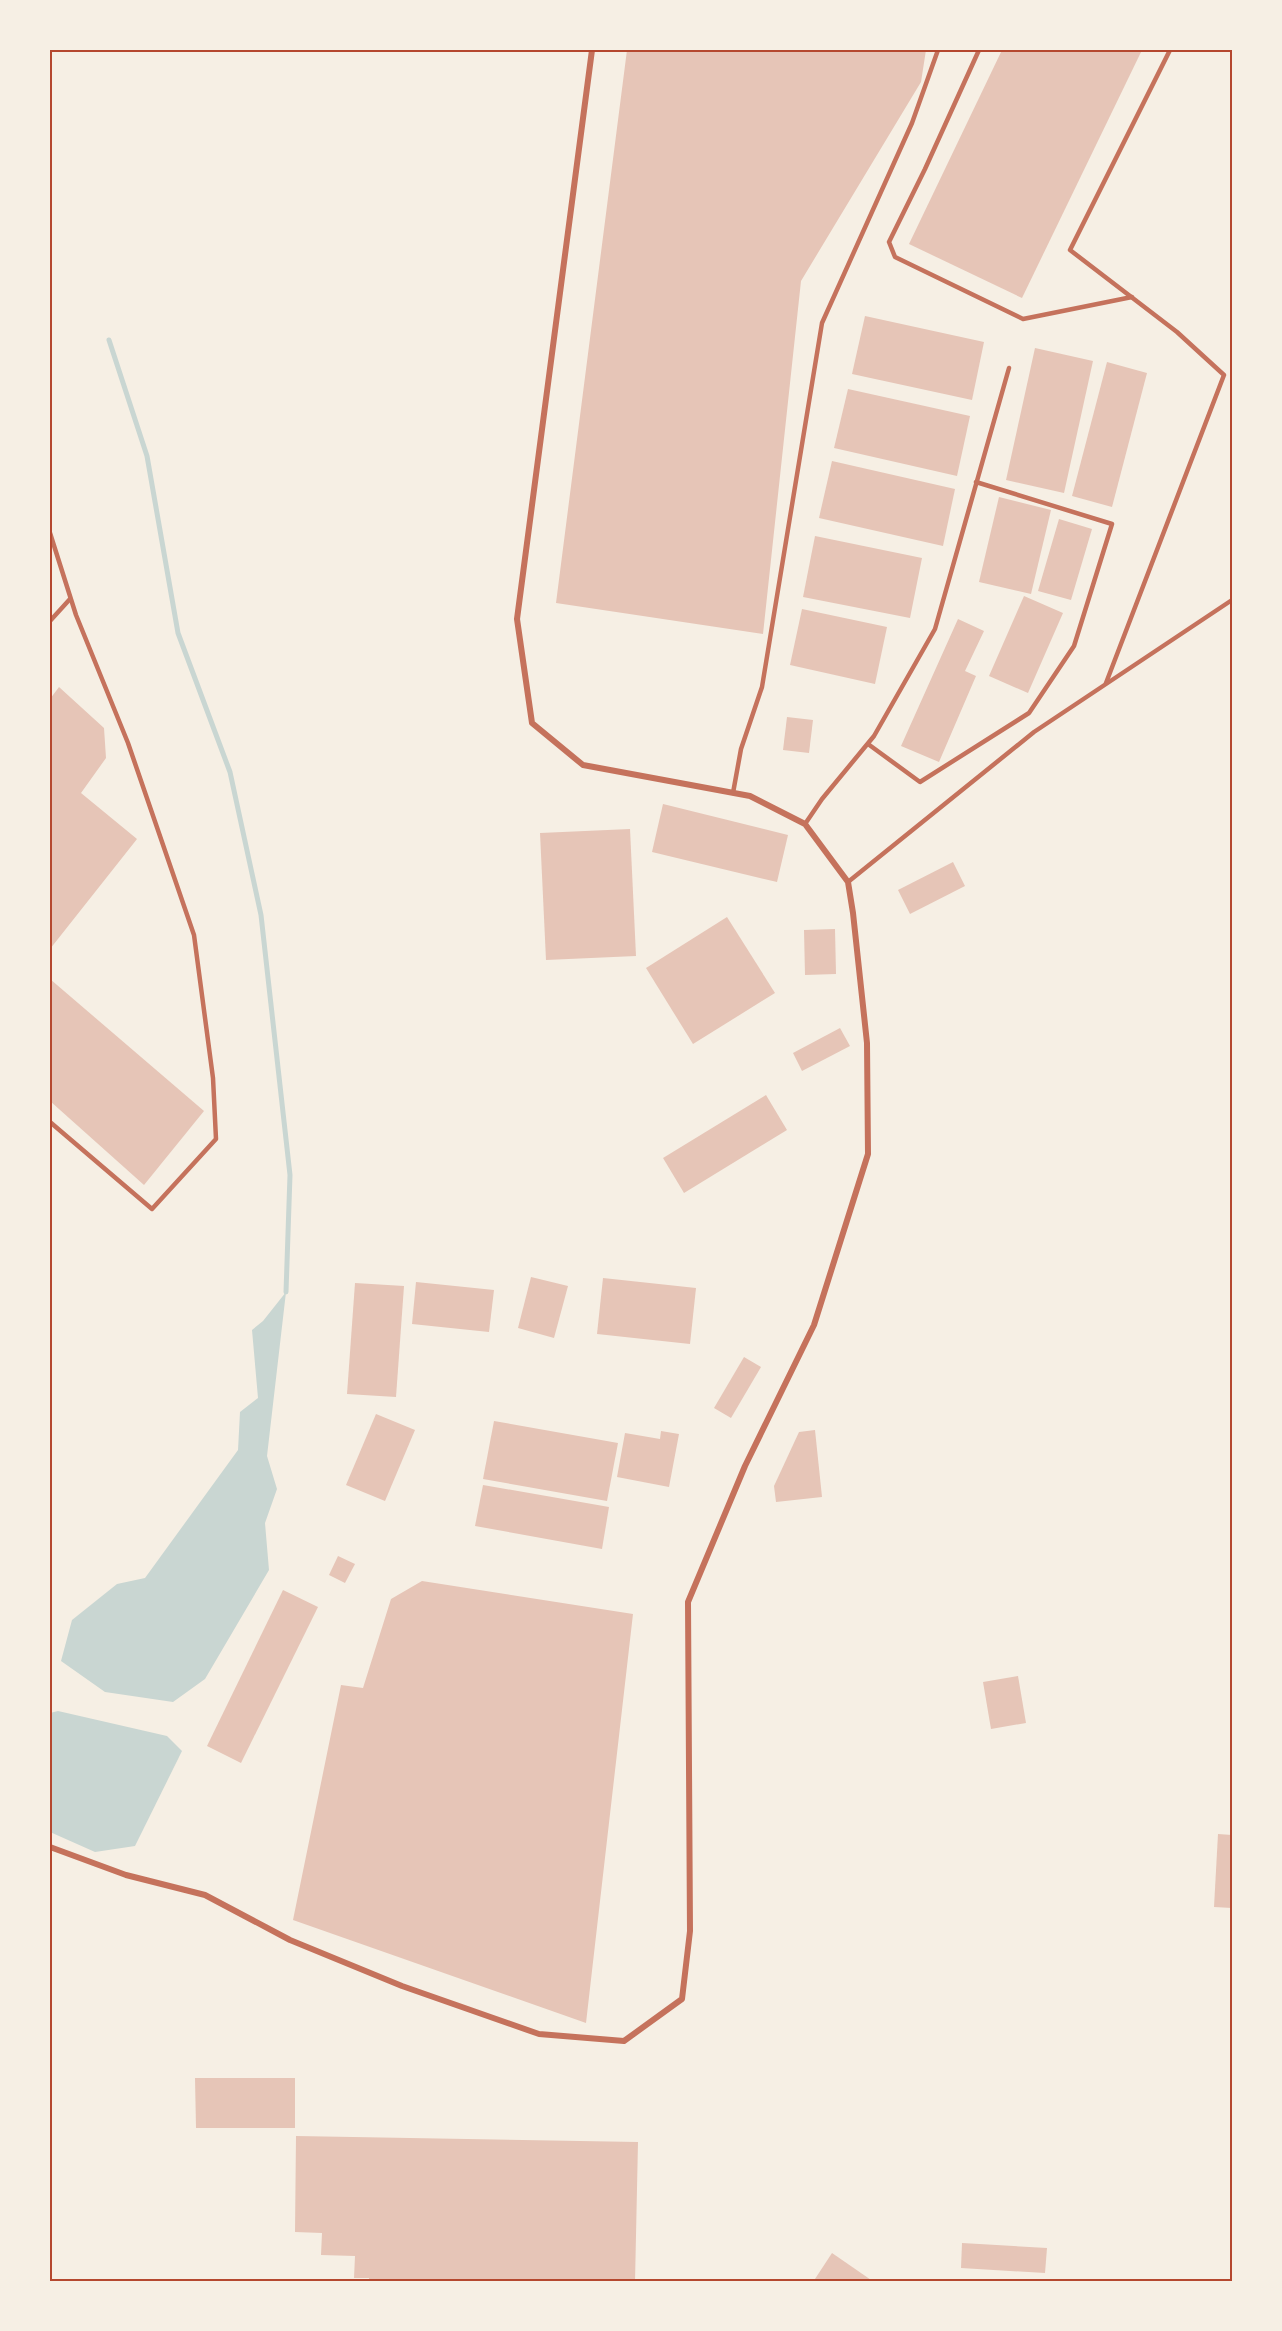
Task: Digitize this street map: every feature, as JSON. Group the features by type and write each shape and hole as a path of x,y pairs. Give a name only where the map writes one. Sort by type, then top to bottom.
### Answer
{"street":[{"path":"50,1847 126,1875 205,1895 300,1944 402,1986 539,2034 624,2041 682,1999 690,1931 688,1602 745,1466 814,1325 868,1154 867,1043 848,882 806,824 750,796 584,765 532,723 517,619 592,50"}],"lane":[{"path":"734,793 741,749 762,687 822,323 912,123 938,50"},
{"path":"979,50 889,242 895,257 1023,319 1132,297"},
{"path":"1106,683 1224,375 1177,332 1070,250 1170,50"},
{"path":"806,824 822,799 868,744 935,629 1009,368"},
{"path":"868,744 920,782 1029,713 1074,646 1112,524 976,482"},
{"path":"50,533 70,599 128,742 194,935 213,1078 216,1139 152,1209 50,1122"},
{"path":"50,621 70,599"},
{"path":"848,882 1034,732 1233,600"}],"shaded area":[{"path":"286,1292 267,1456 277,1489 265,1523 269,1570 205,1679 173,1702 105,1692 61,1661 72,1620 117,1584 145,1578 238,1450 240,1412 258,1398 252,1330 263,1321"},
{"path":"58,1711 167,1736 182,1751 135,1846 95,1852 50,1832 50,1713"}],"building":[{"path":"627,50 926,50 921,82 801,281 763,634 556,603"},
{"path":"1002,50 1142,50 1022,298 909,244"},
{"path":"865,316 984,342 972,400 852,374"},
{"path":"1035,348 1093,361 1064,493 1006,480"},
{"path":"1107,362 1147,373 1112,507 1072,496"},
{"path":"848,389 970,416 957,476 834,448"},
{"path":"832,461 955,489 943,546 819,518"},
{"path":"999,497 1051,510 1031,594 979,582"},
{"path":"1059,519 1092,529 1071,600 1038,591"},
{"path":"815,536 922,558 910,618 803,597"},
{"path":"1024,596 1063,613 1028,693 989,676"},
{"path":"802,609 887,627 875,684 790,665"},
{"path":"958,619 984,631 965,671 976,676 939,762 901,746"},
{"path":"59,687 104,728 106,758 81,793 137,839 50,949 50,699"},
{"path":"787,717 813,720 809,753 783,750"},
{"path":"663,804 788,835 777,882 652,852"},
{"path":"630,829 636,956 546,960 540,833"},
{"path":"953,862 965,886 910,914 898,890"},
{"path":"727,917 775,993 693,1044 646,968"},
{"path":"835,929 836,974 805,975 804,930"},
{"path":"50,979 204,1111 144,1185 50,1101"},
{"path":"840,1028 850,1046 802,1071 793,1053"},
{"path":"766,1095 787,1130 684,1193 663,1158"},
{"path":"531,1277 568,1286 554,1338 518,1328"},
{"path":"603,1278 696,1288 690,1344 597,1334"},
{"path":"416,1282 494,1290 489,1332 412,1324"},
{"path":"355,1283 404,1286 396,1397 347,1394"},
{"path":"744,1357 761,1367 731,1418 714,1408"},
{"path":"376,1414 415,1430 385,1501 346,1485"},
{"path":"494,1421 618,1443 607,1501 483,1479"},
{"path":"815,1430 822,1497 776,1502 774,1486 799,1432"},
{"path":"661,1431 679,1434 669,1487 617,1477 625,1433 660,1439"},
{"path":"483,1485 609,1507 602,1549 475,1526"},
{"path":"338,1556 355,1564 345,1583 329,1575"},
{"path":"422,1581 633,1614 586,2023 293,1920 341,1685 363,1688 391,1599"},
{"path":"283,1590 318,1607 241,1763 207,1746"},
{"path":"1018,1676 1026,1723 991,1729 983,1682"},
{"path":"1218,1834 1232,1835 1232,1908 1214,1907"},
{"path":"195,2078 295,2078 295,2128 196,2128"},
{"path":"296,2136 638,2142 635,2282 369,2282 369,2278 354,2278 355,2256 321,2255 322,2233 295,2232"},
{"path":"962,2243 1047,2248 1045,2273 961,2268"},
{"path":"832,2253 874,2282 813,2282"}],"waterway":[{"path":"109,340 147,456 178,633 230,772 261,915 290,1175 286,1292"}]}
